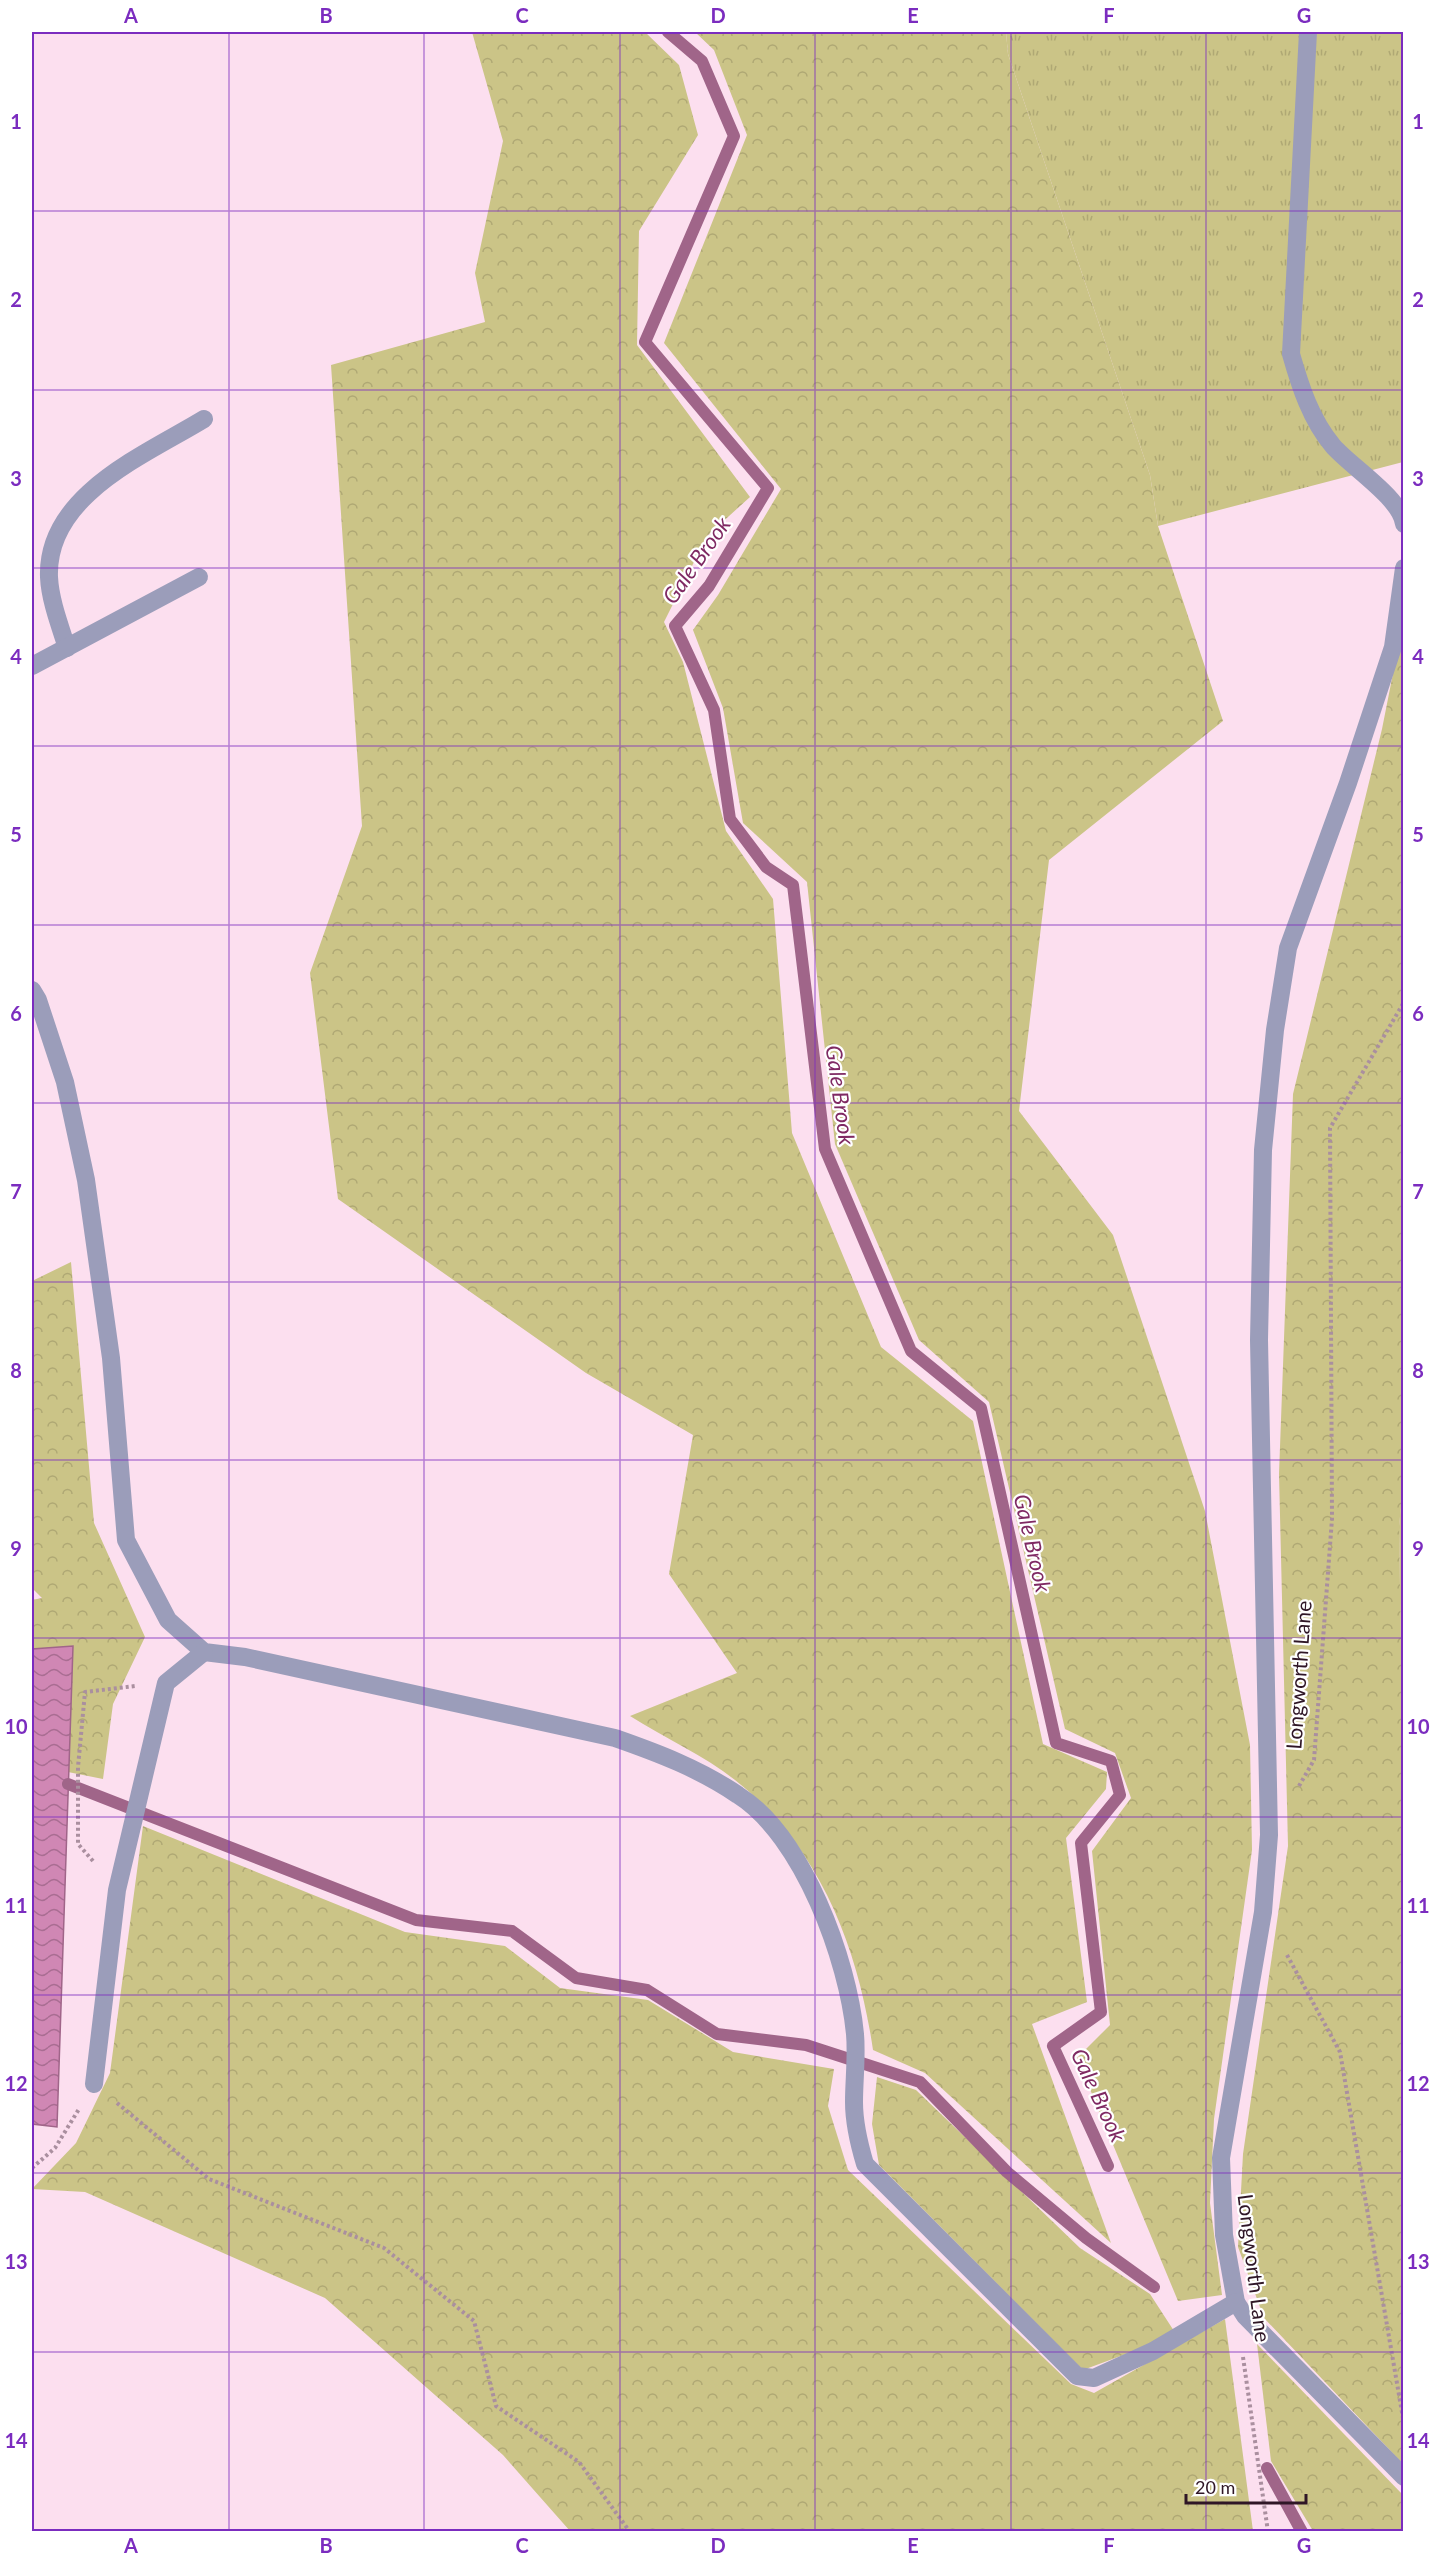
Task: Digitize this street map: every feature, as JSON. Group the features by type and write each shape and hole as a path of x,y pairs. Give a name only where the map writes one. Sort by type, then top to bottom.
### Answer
{"street":[{"path":"1308,32 1291,354 1301,393 1332,445 1396,507 1404,524"},
{"path":"67,648 49,578 51,549 60,527 76,502 99,483 204,419"},
{"name":"Longworth Lane","path":"1236,2302 1224,2235 1221,2158 1263,1912 1269,1835 1258,1340 1263,1150 1275,1030 1288,948 1348,783 1393,647 1404,568"},
{"path":"32,666 199,577"},
{"path":"32,990 38,1000 65,1082 86,1180 111,1358 126,1540 168,1620 204,1652 245,1657 615,1738 671,1758 740,1796 784,1838 827,1919 847,1983 855,2035 858,2139 865,2164 1077,2376 1094,2378 1154,2351 1236,2302 1245,2316 1404,2476"},
{"path":"94,2084 118,1883 166,1683 204,1652"}],"path":[{"name":"Longworth Lane","path":"1297,1788 1314,1760 1332,1519 1330,1128 1404,1002"},
{"path":"118,1883 99,1869 78,1844 76,1806 85,1692 166,1683"},
{"path":"1263,1912 1341,2052 1404,2424"},
{"path":"32,2168 55,2148 94,2084 208,2179 384,2248 474,2321 496,2406 579,2462 630,2532"},
{"name":"Longworth Lane","path":"1236,2302 1268,2532"}],"green space":[{"path":"472,32 645,32 679,65 698,135 639,231 637,345 750,497 707,536 664,622 683,662 726,831 773,899 792,1133 881,1347 973,1421 1043,1744 1107,1772 1106,1789 1066,1838 1087,2002 1032,2024 1111,2243 925,2073 873,2050 857,1974 845,1937 812,1868 790,1836 765,1807 735,1780 711,1763 630,1716 737,1673 669,1574 693,1435 586,1373 338,1199 310,973 362,826 331,365 485,322 475,273 503,141"},
{"path":"695,32 1006,32 1008,54 1150,475 1158,526 1223,721 1049,860 1019,1111 1113,1235 1205,1511 1250,1745 1252,1850 1214,2119 1210,2203 1222,2295 1178,2301 1077,2058 1110,2025 1092,1851 1131,1798 1115,1753 1065,1729 989,1402 919,1340 835,1144 807,882 743,823 723,708 693,630 718,595 781,489 664,343 747,135 714,50"},
{"path":"1006,32 1403,32 1403,462 1158,526 1150,475 1008,54"},
{"path":"1403,623 1404,1480 1399,1526 1404,1829 1403,2464 1264,2318 1238,2247 1243,2154 1288,1846 1279,1474 1293,1094 1382,729"},
{"path":"71,1262 94,1523 145,1637 113,1704 103,1779 68,1772 73,1647 32,1649 32,1600 42,1598 32,1588 32,1281"},
{"path":"1403,1480 1403,1829 1399,1526"},
{"path":"143,1826 405,1932 505,1946 560,1988 648,2000 733,2052 834,2069 828,2106 848,2170 1071,2384 1094,2393 1225,2319 1253,2531 570,2531 503,2455 325,2298 85,2192 32,2189 76,2143 110,2073"},
{"path":"877,2077 916,2090 1080,2248 1150,2294 1174,2331 1145,2347 1083,2370 879,2165 872,2124"},
{"path":"1257,2344 1403,2495 1403,2531 1313,2531 1271,2461"}],"water":[{"path":"73,1646 57,2127 32,2124 32,1649"}],"waterway":[{"name":"Gale Brook","path":"668,32 702,61 734,136 645,342 768,488 709,586 675,626 714,710 730,819 766,867 793,885 825,1149 911,1351 981,1408 1056,1743 1111,1761 1120,1795 1081,1843 1101,2012 1053,2046 1108,2166"},
{"path":"68,1784 416,1920 512,1931 576,1978 647,1990 717,2034 806,2045 920,2082 1007,2172 1086,2238 1154,2287"},
{"name":"Gale Brook","path":"1267,2468 1302,2532"}]}
